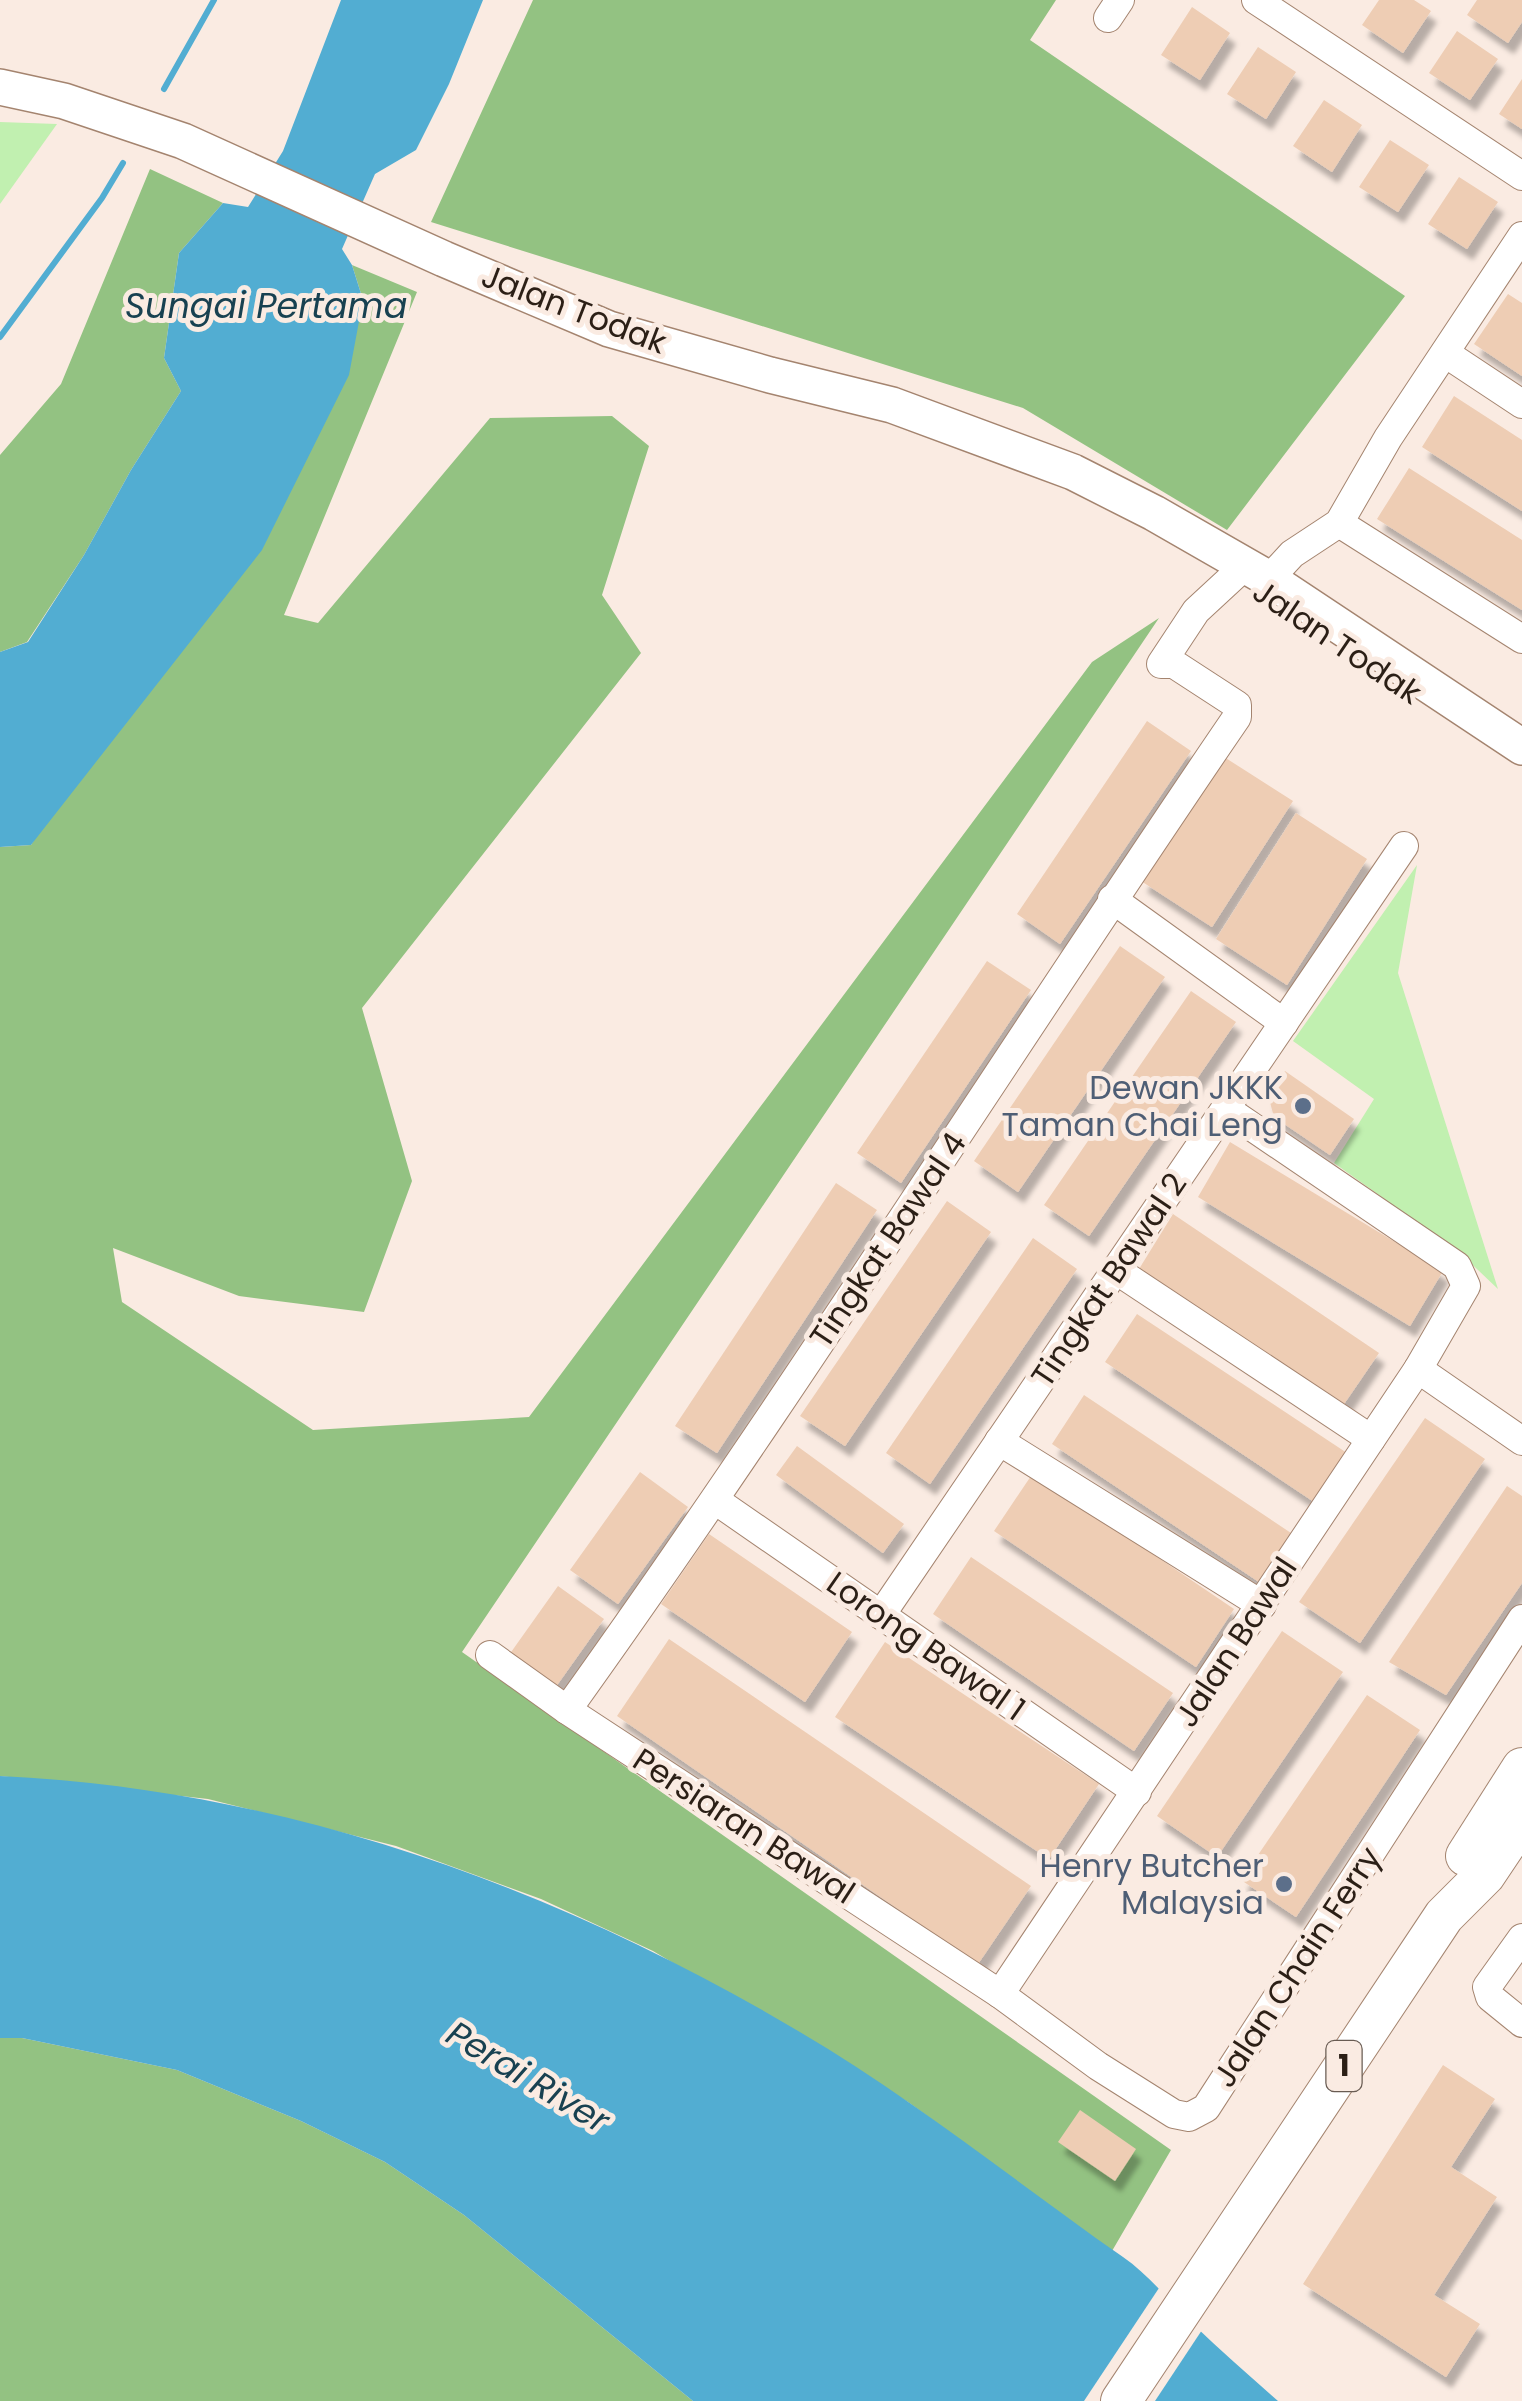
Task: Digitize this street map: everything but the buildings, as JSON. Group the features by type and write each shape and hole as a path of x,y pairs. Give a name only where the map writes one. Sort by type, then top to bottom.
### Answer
{"highway":[{"name":"1","path":"1444,1916 1460,1866 1522,1768"},
{"name":"1","path":"1122,2401 1444,1916 1484,1875 1522,1820"}],"main road":[{"name":"Jalan Todak","path":"0,87 64,101 183,141 609,329 892,405 1072,472 1154,513 1522,748"},
{"name":"Jalan Todak","path":"1252,576 1522,766"}],"street":[{"path":"1256,0 1522,176"},
{"path":"1252,576 1339,523 1388,438 1522,236"},
{"path":"1445,352 1522,404"},
{"path":"1339,523 1522,639"},
{"name":"Tingkat Bawal 4","path":"567,1710 715,1500 1112,899 1238,716 1237,705 1174,664 1161,664 1196,611 1252,576"},
{"name":"Tingkat Bawal 2","path":"881,1615 1404,846"},
{"path":"1112,899 1284,1023"},
{"name":"Jalan Bawal","path":"1000,1994 1418,1369 1466,1286 1457,1266 1226,1109"},
{"path":"1116,1270 1371,1439"},
{"path":"1418,1369 1522,1441"},
{"path":"999,1441 1262,1606"},
{"name":"Lorong Bawal 1","path":"715,1500 1137,1792"},
{"name":"Jalan Chain Ferry","path":"1000,1994 1098,2066 1174,2114 1189,2117 1206,2108 1522,1620"},
{"name":"Persiaran Bawal","path":"490,1655 567,1710 1000,1994"},
{"path":"1522,1938 1488,1987 1490,1996 1522,2023"}],"green space":[{"path":"533,0 1056,0 1030,40 1405,296 1227,530 1023,408 431,222"},
{"path":"0,122 57,124 0,204"},
{"path":"150,169 223,203 179,253 164,358 181,391 84,555 27,642 0,652 0,455 61,384"},
{"path":"352,265 417,292 284,615 318,623 490,418 612,416 649,446 602,595 641,653 362,1008 412,1181 364,1312 239,1296 113,1248 122,1302 313,1430 529,1417 1092,662 1159,618 462,1652 1171,2150 1112,2251 908,2102 653,1951 541,1899 396,1846 208,1799 0,1776 0,847 31,845 363,300"},
{"path":"1417,865 1398,973 1498,1289 1459,1252 1334,1163 1374,1099 1293,1041"},
{"path":"0,2038 22,2038 177,2070 301,2121 385,2162 464,2215 693,2401 0,2401"}],"water":[{"name":"Sungai Pertama","path":"341,0 483,0 449,84 416,150 375,174 342,249 352,265 363,300 349,375 262,550 31,845 0,847 0,652 28,642 181,391 164,358 179,253 223,203 248,207 283,151"},
{"name":"Perai River","path":"0,1776 105,1785 209,1801 311,1824 412,1853 607,1930 793,2028 920,2110 1133,2264 1278,2401 693,2401 464,2215 385,2162 301,2121 177,2070 22,2038 0,2038"}],"pier":[{"path":"1161,2285 1204,2327 1155,2401 1084,2401"}],"waterway":[{"path":"164,89 214,0"},
{"path":"0,337 102,198 123,163"}],"place":[{"name":"Dewan JKKK Taman Chai Leng","path":"1303,1106"},
{"name":"Henry Butcher Malaysia","path":"1284,1884"}]}
